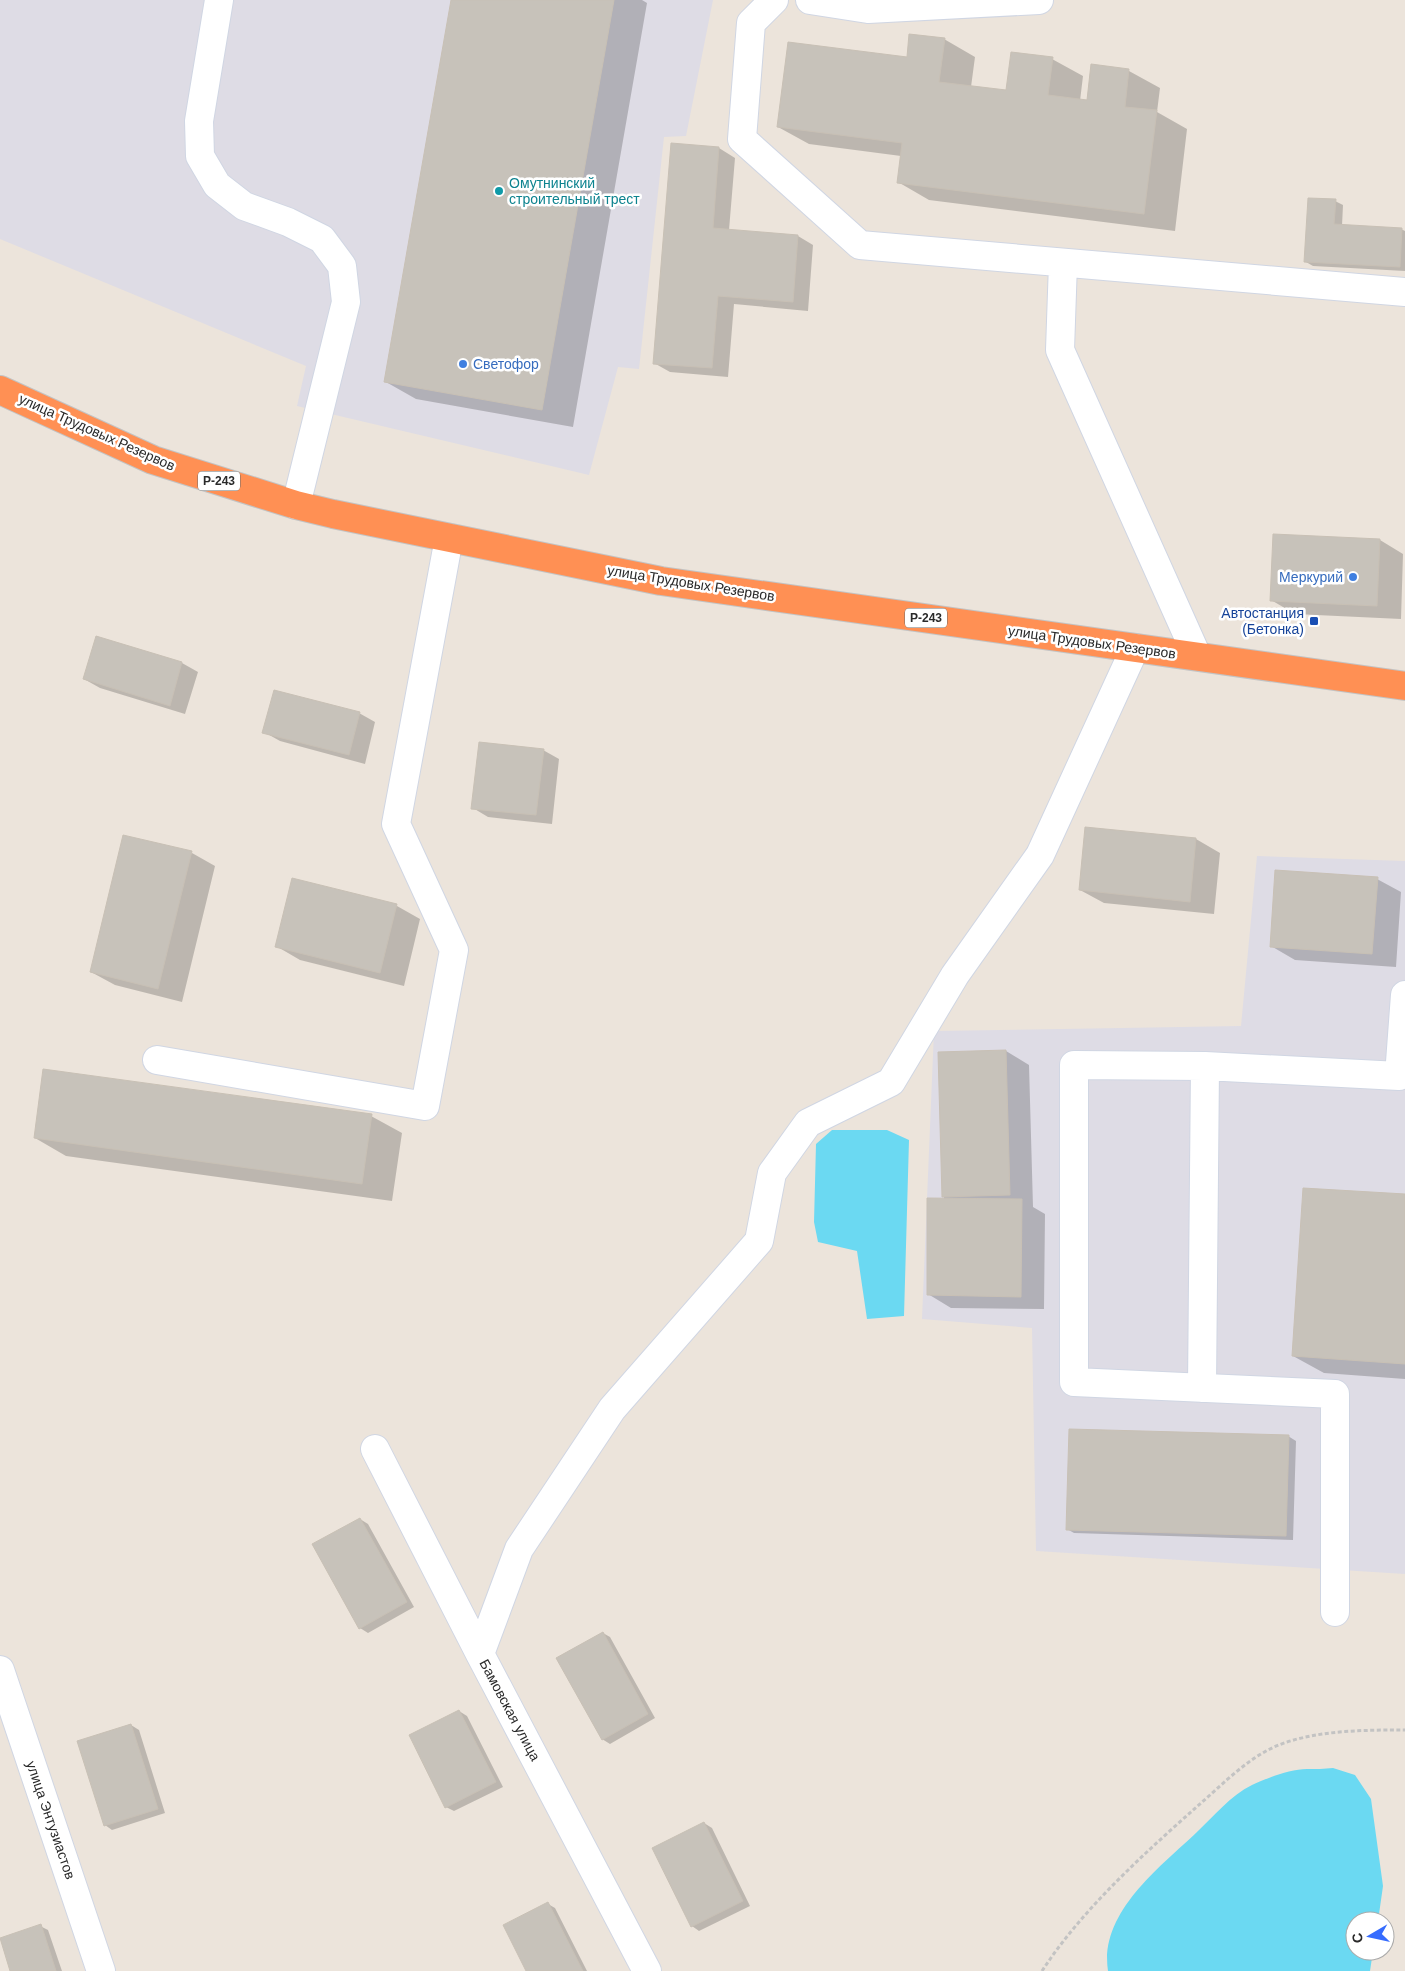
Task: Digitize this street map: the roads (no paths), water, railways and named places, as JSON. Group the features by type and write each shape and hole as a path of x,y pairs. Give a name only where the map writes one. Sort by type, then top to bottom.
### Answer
{"highway":[{"name":"улица Трудовых Резервов","path":"0,390 153,460 296,506 661,581 1405,686"}],"street":[{"path":"220,0 198,120 200,156 217,185 244,206 288,222 322,239 342,266 346,302 296,506"},
{"path":"774,0 750,23 742,139 860,246 1405,292"},
{"path":"810,0 868,9 1040,0"},
{"path":"1063,263 1060,350 1197,656"},
{"path":"157,1060 425,1106 454,950 396,824 449,538"},
{"path":"480,1654 519,1549 612,1409 759,1241 772,1173 808,1123 891,1082 955,974 1040,855 1135,648"},
{"path":"1335,1612 1335,1394 1074,1382 1074,1065 1205,1066 1399,1076 1405,995"},
{"path":"1202,1388 1205,1066"},
{"name":"Бамовская улица","path":"375,1448 480,1654 647,1971"},
{"name":"улица Энтузиастов","path":"0,1670 101,1971"}],"water":[{"path":"832,1130 887,1130 909,1140 904,1316 867,1319 857,1251 818,1242 814,1222 816,1144"},
{"path":"1333,1768 1355,1775 1371,1799 1383,1886 1379,1911 1345,1911 1345,1961 1372,1961 1370,1971 1108,1971 1108,1950 1113,1930 1122,1911 1150,1877 1230,1800 1244,1789 1279,1774 1300,1769"}],"place":[{"name":"Омутнинский строительный трест","path":"499,191"},
{"name":"Светофор","path":"463,364"},
{"name":"Меркурий","path":"1353,577"},
{"name":"Автостанция (Бетонка)","path":"1314,621"}]}
